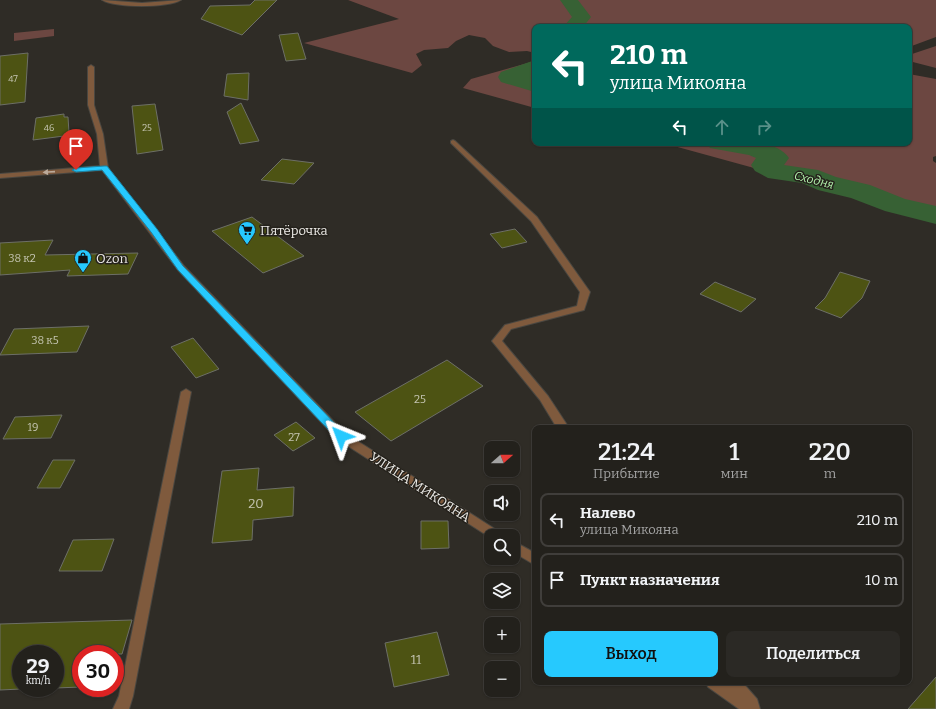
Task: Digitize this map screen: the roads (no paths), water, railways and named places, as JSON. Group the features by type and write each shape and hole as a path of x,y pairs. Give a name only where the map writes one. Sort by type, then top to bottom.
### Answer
{"street":[{"path":"104,0 114,3 151,3 179,0"},
{"path":"0,176 104,168 100,134 91,105 91,67"},
{"path":"453,142 534,219 585,292 581,308 508,327 497,341 544,398 561,425"},
{"name":"УЛИЦА МИКОЯНА","path":"104,168 181,268 341,436 486,529"},
{"path":"121,709 126,696 186,392"},
{"path":"520,550 532,558"},
{"path":"717,685 752,709"},
{"path":"735,685 755,709"}],"waterway":[{"name":"Сходня","path":"569,0 572,6 582,17 576,24"},
{"name":"Сходня","path":"532,67 509,77 532,84"},
{"name":"Сходня","path":"741,146 755,148 776,158 764,165 778,172 808,176 828,184 860,191 895,205 936,215"}],"place":[{"name":"Пятёрочка","path":"247,245"},
{"name":"Ozon","path":"83,273"}]}
